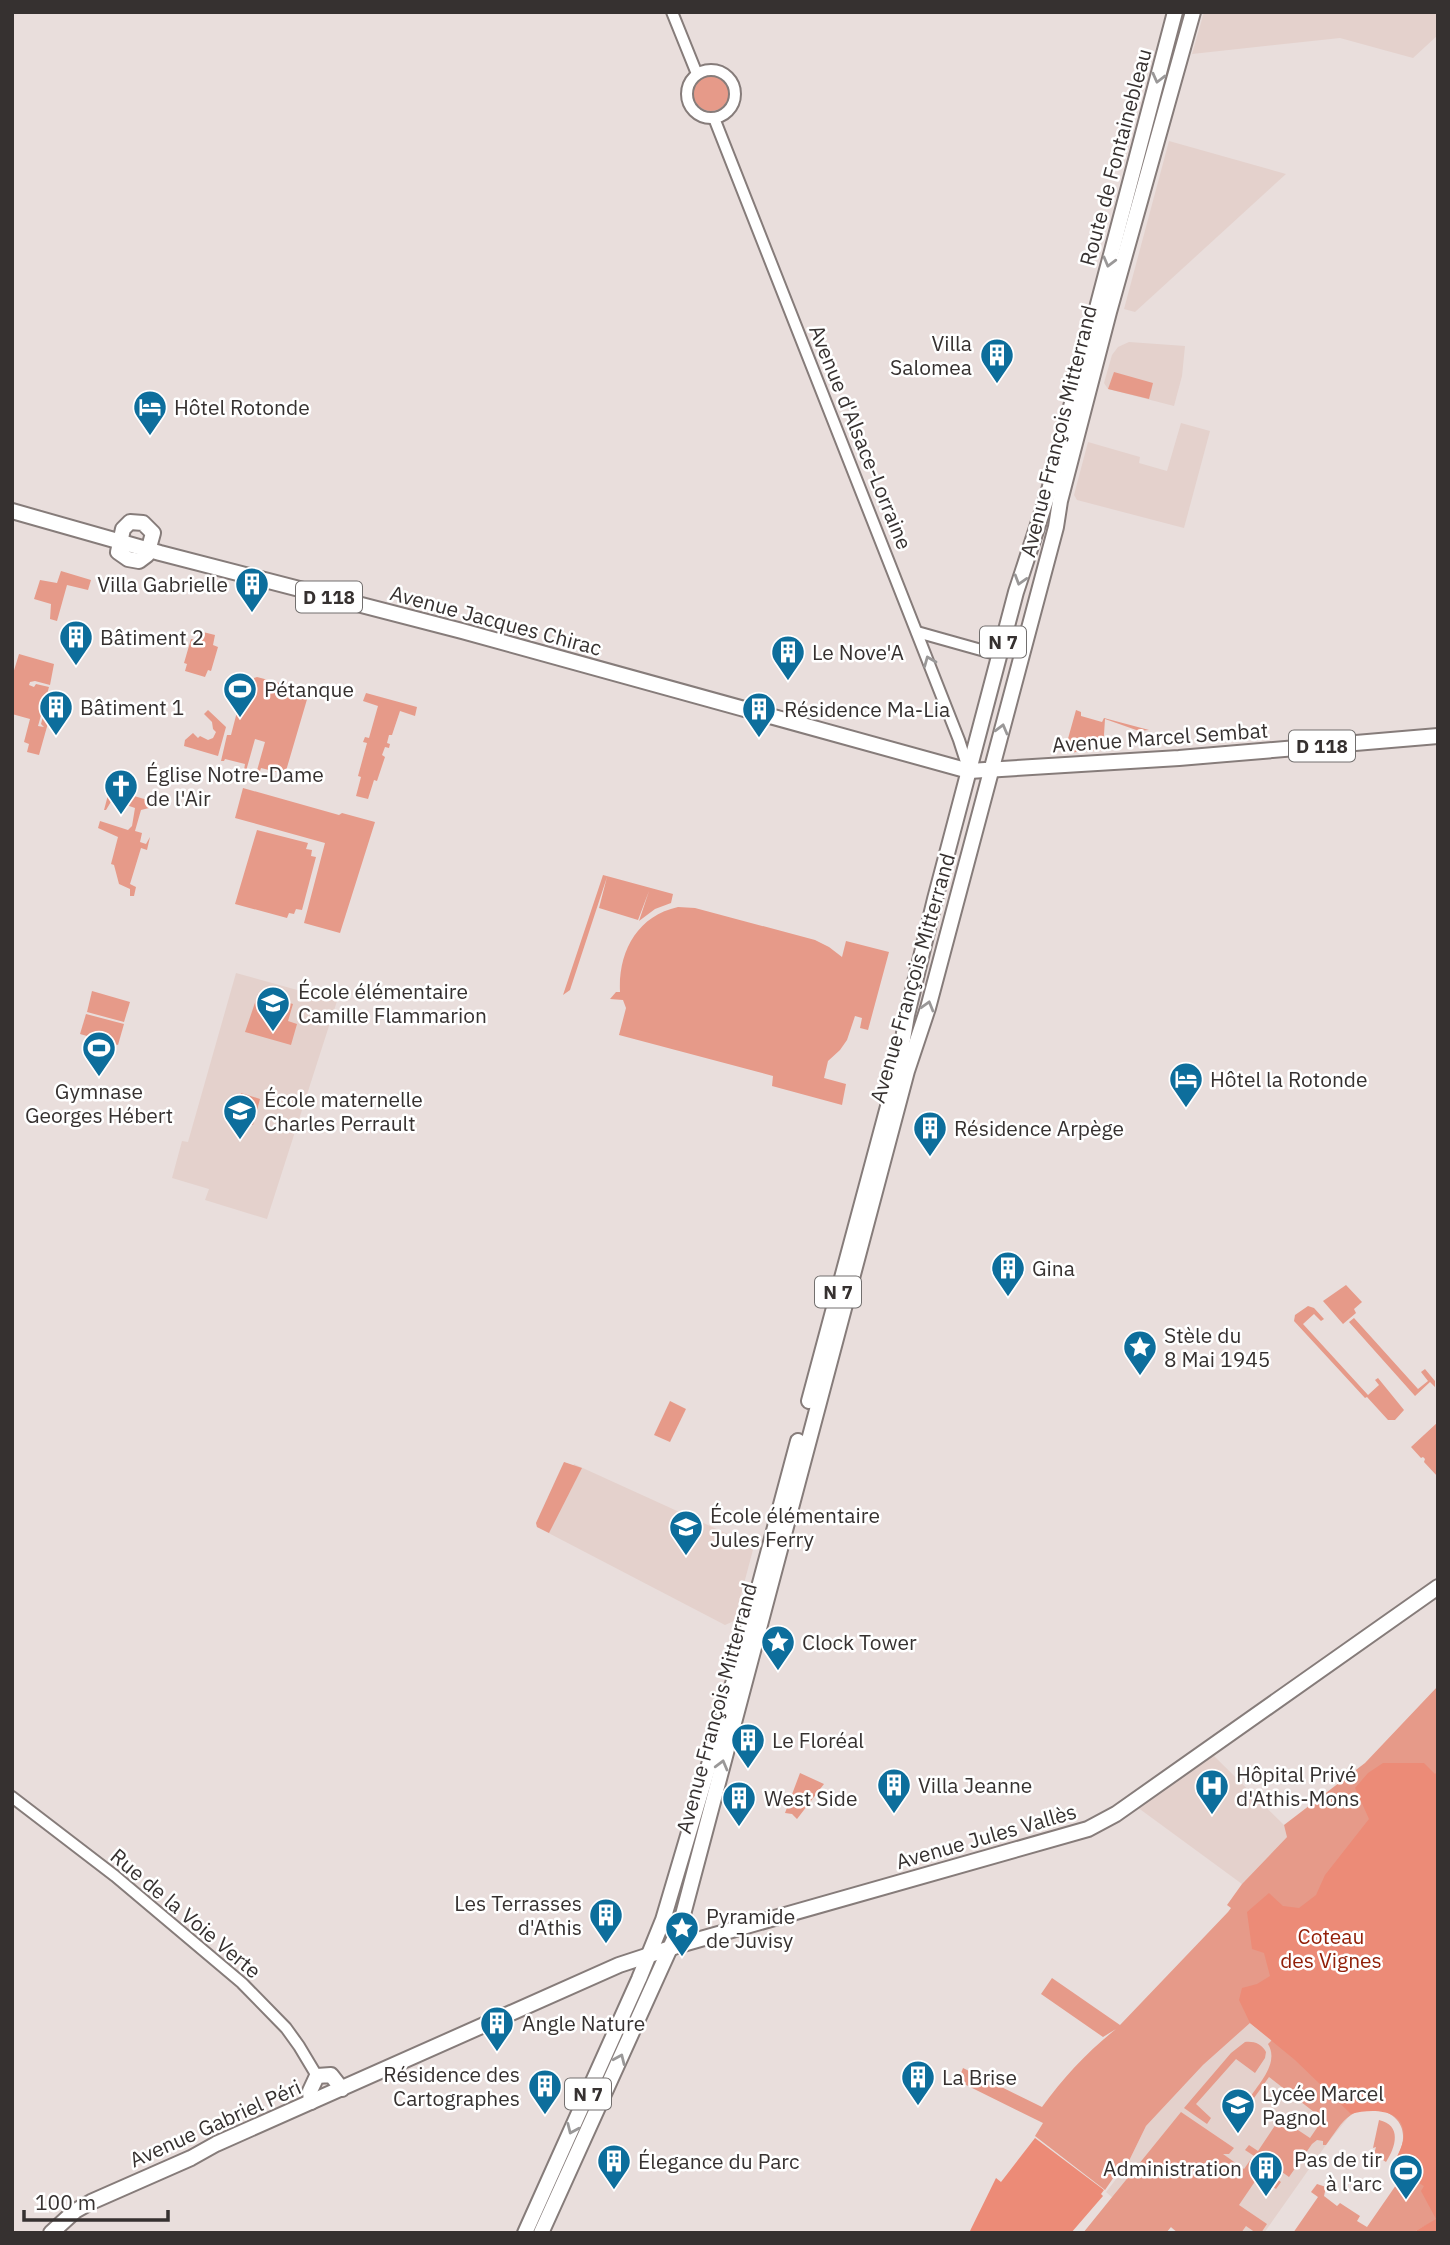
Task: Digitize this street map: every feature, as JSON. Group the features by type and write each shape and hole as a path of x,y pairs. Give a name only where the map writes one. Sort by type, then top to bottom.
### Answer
{"main road":[{"name":"Route de Fontainebleau","path":"1040,514 1048,494 1175,12"},
{"name":"Avenue François Mitterrand","path":"659,1952 905,1080 928,1008 1056,527 1060,501 1104,330 1193,12"},
{"path":"12,505 120,538"},
{"path":"12,511 120,538"},
{"name":"Avenue François Mitterrand","path":"659,1952 668,1933 667,1928 696,1826 704,1784 745,1641 893,1085 906,1014 999,655 1040,514"},
{"path":"130,522 144,523 151,529 150,546 143,559 128,559 118,552 120,538 130,522"},
{"name":"Avenue Jacques Chirac","path":"150,546 203,563 462,631 969,771"},
{"name":"Avenue Marcel Sembat","path":"969,771 1189,758 1438,737"},
{"name":"Avenue Jules Vallès","path":"342,2089 597,1975 659,1952 1088,1829 1116,1814 1438,1587"},
{"name":"N 7","path":"541,2233 634,2028 633,2018 650,1983 659,1952"},
{"name":"N 7","path":"525,2233 659,1952"},
{"path":"311,2102 312,2082 317,2076 327,2073 334,2076 342,2089"},
{"name":"Avenue Gabriel Péri","path":"51,2233 75,2211 91,2202 342,2089"}],"street":[{"path":"672,12 697,74"},
{"path":"706,70 716,70 726,75 733,84 735,95 731,107 715,118 696,113 687,100 687,88 697,74 706,70"},
{"name":"Avenue d'Alsace-Lorraine","path":"715,118 960,740 969,771"},
{"path":"917,632 999,655"},
{"name":"Rue de la Voie Verte","path":"12,1797 124,1884 242,1983 286,2028 317,2076"}],"shaded area":[{"path":"1204,12 1438,12 1438,35 1413,58 1340,38 1192,54"},
{"path":"1169,141 1286,174 1135,312 1124,309"},
{"path":"1129,342 1185,346 1182,376 1174,406 1108,389 1104,383 1112,355 1118,347"},
{"path":"1181,423 1210,431 1184,528 1077,500 1074,495 1088,442 1140,457 1139,463 1167,471"},
{"path":"236,973 337,1001 267,1219 205,1200 209,1189 172,1178 182,1141 188,1142"},
{"path":"564,1462 573,1466 574,1464 754,1546 734,1621 725,1625 537,1527 536,1523"},
{"name":"Hôpital Privé d'Athis-Mons","path":"1213,1755 1284,1825 1288,1836 1242,1884 1137,1807"},
{"name":"Lycée Marcel Pagnol","path":"1250,2023 1281,2048 1351,2114 1264,2233 1178,2233 1150,2212 1141,2223 1106,2192 1127,2165 1146,2126 1203,2065"}],"green space":[{"path":"711,75 724,80 729,93 724,106 711,111 698,106 693,93 698,80"},
{"path":"1114,372 1153,383 1149,399 1108,389"},
{"path":"61,571 91,580 88,590 67,585 57,621 50,619 51,604 34,599 40,580 57,583"},
{"path":"199,631 215,635 213,645 218,647 211,671 208,670 205,677 185,671 187,664 184,663 191,639 196,640"},
{"path":"19,654 54,664 50,685 35,681 29,685 49,687 38,726 44,727 41,724 46,705 62,709 52,709 39,755 27,752 29,744 24,742 30,719 12,714 12,677"},
{"path":"257,677 306,690 308,696 283,781 280,780 281,773 261,768 259,774 256,774 265,742 255,739 246,771 245,764 225,759 221,761 227,735 231,735 242,702 239,701 245,680 253,682"},
{"path":"366,693 417,707 415,716 400,711 392,735 389,735 389,748 385,747 382,755 385,757 377,781 374,780 368,799 356,796 361,777 358,776 367,743 363,742 365,737 369,738 378,706 363,701"},
{"path":"208,710 226,727 218,756 184,746 185,740 193,733 198,738 213,738 216,732 212,722 204,714"},
{"path":"1076,710 1081,712 1081,716 1102,722 1104,718 1149,730 1139,731 1105,719 1103,750 1064,753"},
{"path":"243,788 339,815 342,813 375,822 340,933 304,923 325,843 235,818"},
{"path":"117,791 151,801 149,808 141,810 135,831 142,833 140,842 146,844 150,837 147,850 141,848 130,884 136,887 134,896 130,896 130,889 119,884 114,865 111,864 118,837 98,828 100,821 128,830 132,826 135,808 112,800 104,810 108,795 115,797"},
{"path":"257,830 308,843 306,849 312,850 311,856 316,857 302,910 296,909 294,914 289,913 287,918 235,904"},
{"path":"603,875 673,894 671,903 655,909 639,921 649,891 638,920 599,908 607,877 570,990 563,995"},
{"path":"678,907 695,908 815,940 842,957 846,941 889,952 868,1030 860,1028 862,1018 855,1016 847,1040 828,1061 824,1078 846,1084 842,1105 772,1086 773,1076 619,1035 626,1008 623,1000 610,999 616,992 620,992 622,963 627,950 641,927 651,918"},
{"path":"92,991 130,1002 124,1022 87,1012"},
{"path":"258,994 293,1004 288,1021 297,1024 291,1045 245,1032"},
{"path":"86,1014 124,1024 118,1045 80,1034"},
{"path":"241,1093 260,1099 253,1125 234,1119"},
{"path":"1346,1285 1362,1302 1354,1309 1356,1313 1343,1324 1323,1301"},
{"path":"1308,1306 1314,1308 1324,1319 1321,1321 1314,1314 1303,1324 1368,1395 1379,1385 1375,1380 1378,1378 1404,1410 1395,1420 1388,1420 1367,1397 1365,1398 1294,1321 1295,1315"},
{"path":"1354,1318 1418,1389 1428,1381 1421,1372 1425,1369 1435,1381 1435,1387 1430,1382 1415,1396 1349,1322"},
{"path":"670,1401 686,1409 670,1442 654,1435"},
{"path":"1438,1422 1438,1477 1424,1462 1425,1459 1411,1447"},
{"path":"564,1462 582,1468 549,1533 537,1527 536,1523"},
{"name":"Coteau des Vignes","path":"1438,1686 1438,2221 1412,2233 1293,2233 1318,2197 1311,2192 1317,2184 1326,2187 1324,2196 1337,2206 1340,2203 1360,2216 1357,2221 1367,2227 1403,2175 1392,2167 1403,2135 1397,2120 1391,2115 1375,2109 1358,2111 1344,2121 1326,2145 1317,2140 1312,2144 1289,2177 1245,2150 1249,2145 1258,2151 1280,2118 1310,2138 1323,2119 1269,2077 1254,2098 1251,2096 1270,2064 1271,2051 1268,2044 1272,2040 1250,2023 1203,2065 1146,2126 1127,2165 1119,2175 1116,2174 1105,2190 1035,2136 1043,2123 958,2081 963,2068 1042,2107 1076,2065 1116,2029 1103,2037 1041,1994 1052,1978 1120,2025 1228,1912 1231,1908 1227,1905 1242,1884 1287,1837 1284,1825 1365,1763"},
{"path":"1383,1763 1424,1763 1435,1774 1438,1771 1438,2233 1412,2233 1436,2219 1421,2191 1424,2186 1392,2167 1403,2141 1403,2130 1395,2116 1378,2111 1351,2114 1295,2060 1250,2023 1239,2000 1242,1988 1257,1984 1270,1976 1264,1953 1252,1949 1247,1912 1269,1893 1283,1906 1299,1908 1316,1895 1325,1875 1369,1819 1355,1788 1368,1773"},
{"path":"800,1773 824,1784 797,1819 792,1814 785,1813"},
{"path":"1245,2042 1260,2045 1266,2052 1265,2058 1255,2073 1236,2059 1196,2104 1211,2118 1207,2124 1184,2108 1231,2053"},
{"path":"1181,2112 1234,2148 1229,2154 1223,2154 1244,2169 1251,2159 1281,2182 1276,2189 1258,2177 1239,2205 1267,2224 1261,2233 1256,2233 1246,2226 1241,2233 1178,2233 1171,2227 1166,2233 1083,2233"},
{"path":"1379,2120 1391,2127 1395,2137 1386,2162 1374,2154 1376,2147 1373,2148"},
{"path":"1035,2138 1104,2190 1101,2194 1103,2196 1071,2233 969,2233 996,2178 1001,2182"}],"place":[{"name":"Villa Salomea","path":"997,385"},
{"name":"Hôtel Rotonde","path":"150,437"},
{"name":"Villa Gabrielle","path":"252,614"},
{"name":"Bâtiment 2","path":"76,667"},
{"name":"Le Nove'A","path":"788,682"},
{"name":"Pétanque","path":"240,719"},
{"name":"Bâtiment 1","path":"56,737"},
{"name":"Résidence Ma-Lia","path":"759,739"},
{"name":"Église Notre-Dame de l'Air","path":"121,816"},
{"name":"École élémentaire Camille Flammarion","path":"273,1033"},
{"name":"Gymnase Georges Hébert","path":"99,1078"},
{"name":"Hôtel la Rotonde","path":"1186,1109"},
{"name":"École maternelle Charles Perrault","path":"240,1141"},
{"name":"Résidence Arpège","path":"930,1158"},
{"name":"Gina","path":"1008,1298"},
{"name":"Stèle du 8 Mai 1945","path":"1140,1377"},
{"name":"École élémentaire Jules Ferry","path":"686,1557"},
{"name":"Clock Tower","path":"778,1672"},
{"name":"Le Floréal","path":"748,1770"},
{"name":"Villa Jeanne","path":"894,1815"},
{"name":"Hôpital Privé d'Athis-Mons","path":"1212,1816"},
{"name":"West Side","path":"739,1828"},
{"name":"Les Terrasses d'Athis","path":"606,1945"},
{"name":"Pyramide de Juvisy","path":"682,1958"},
{"name":"Angle Nature","path":"497,2053"},
{"name":"La Brise","path":"918,2107"},
{"name":"Résidence des Cartographes","path":"545,2116"},
{"name":"Lycée Marcel Pagnol","path":"1238,2135"},
{"name":"Élegance du Parc","path":"614,2191"},
{"name":"Administration","path":"1266,2198"},
{"name":"Pas de tir à l'arc","path":"1406,2201"}]}
